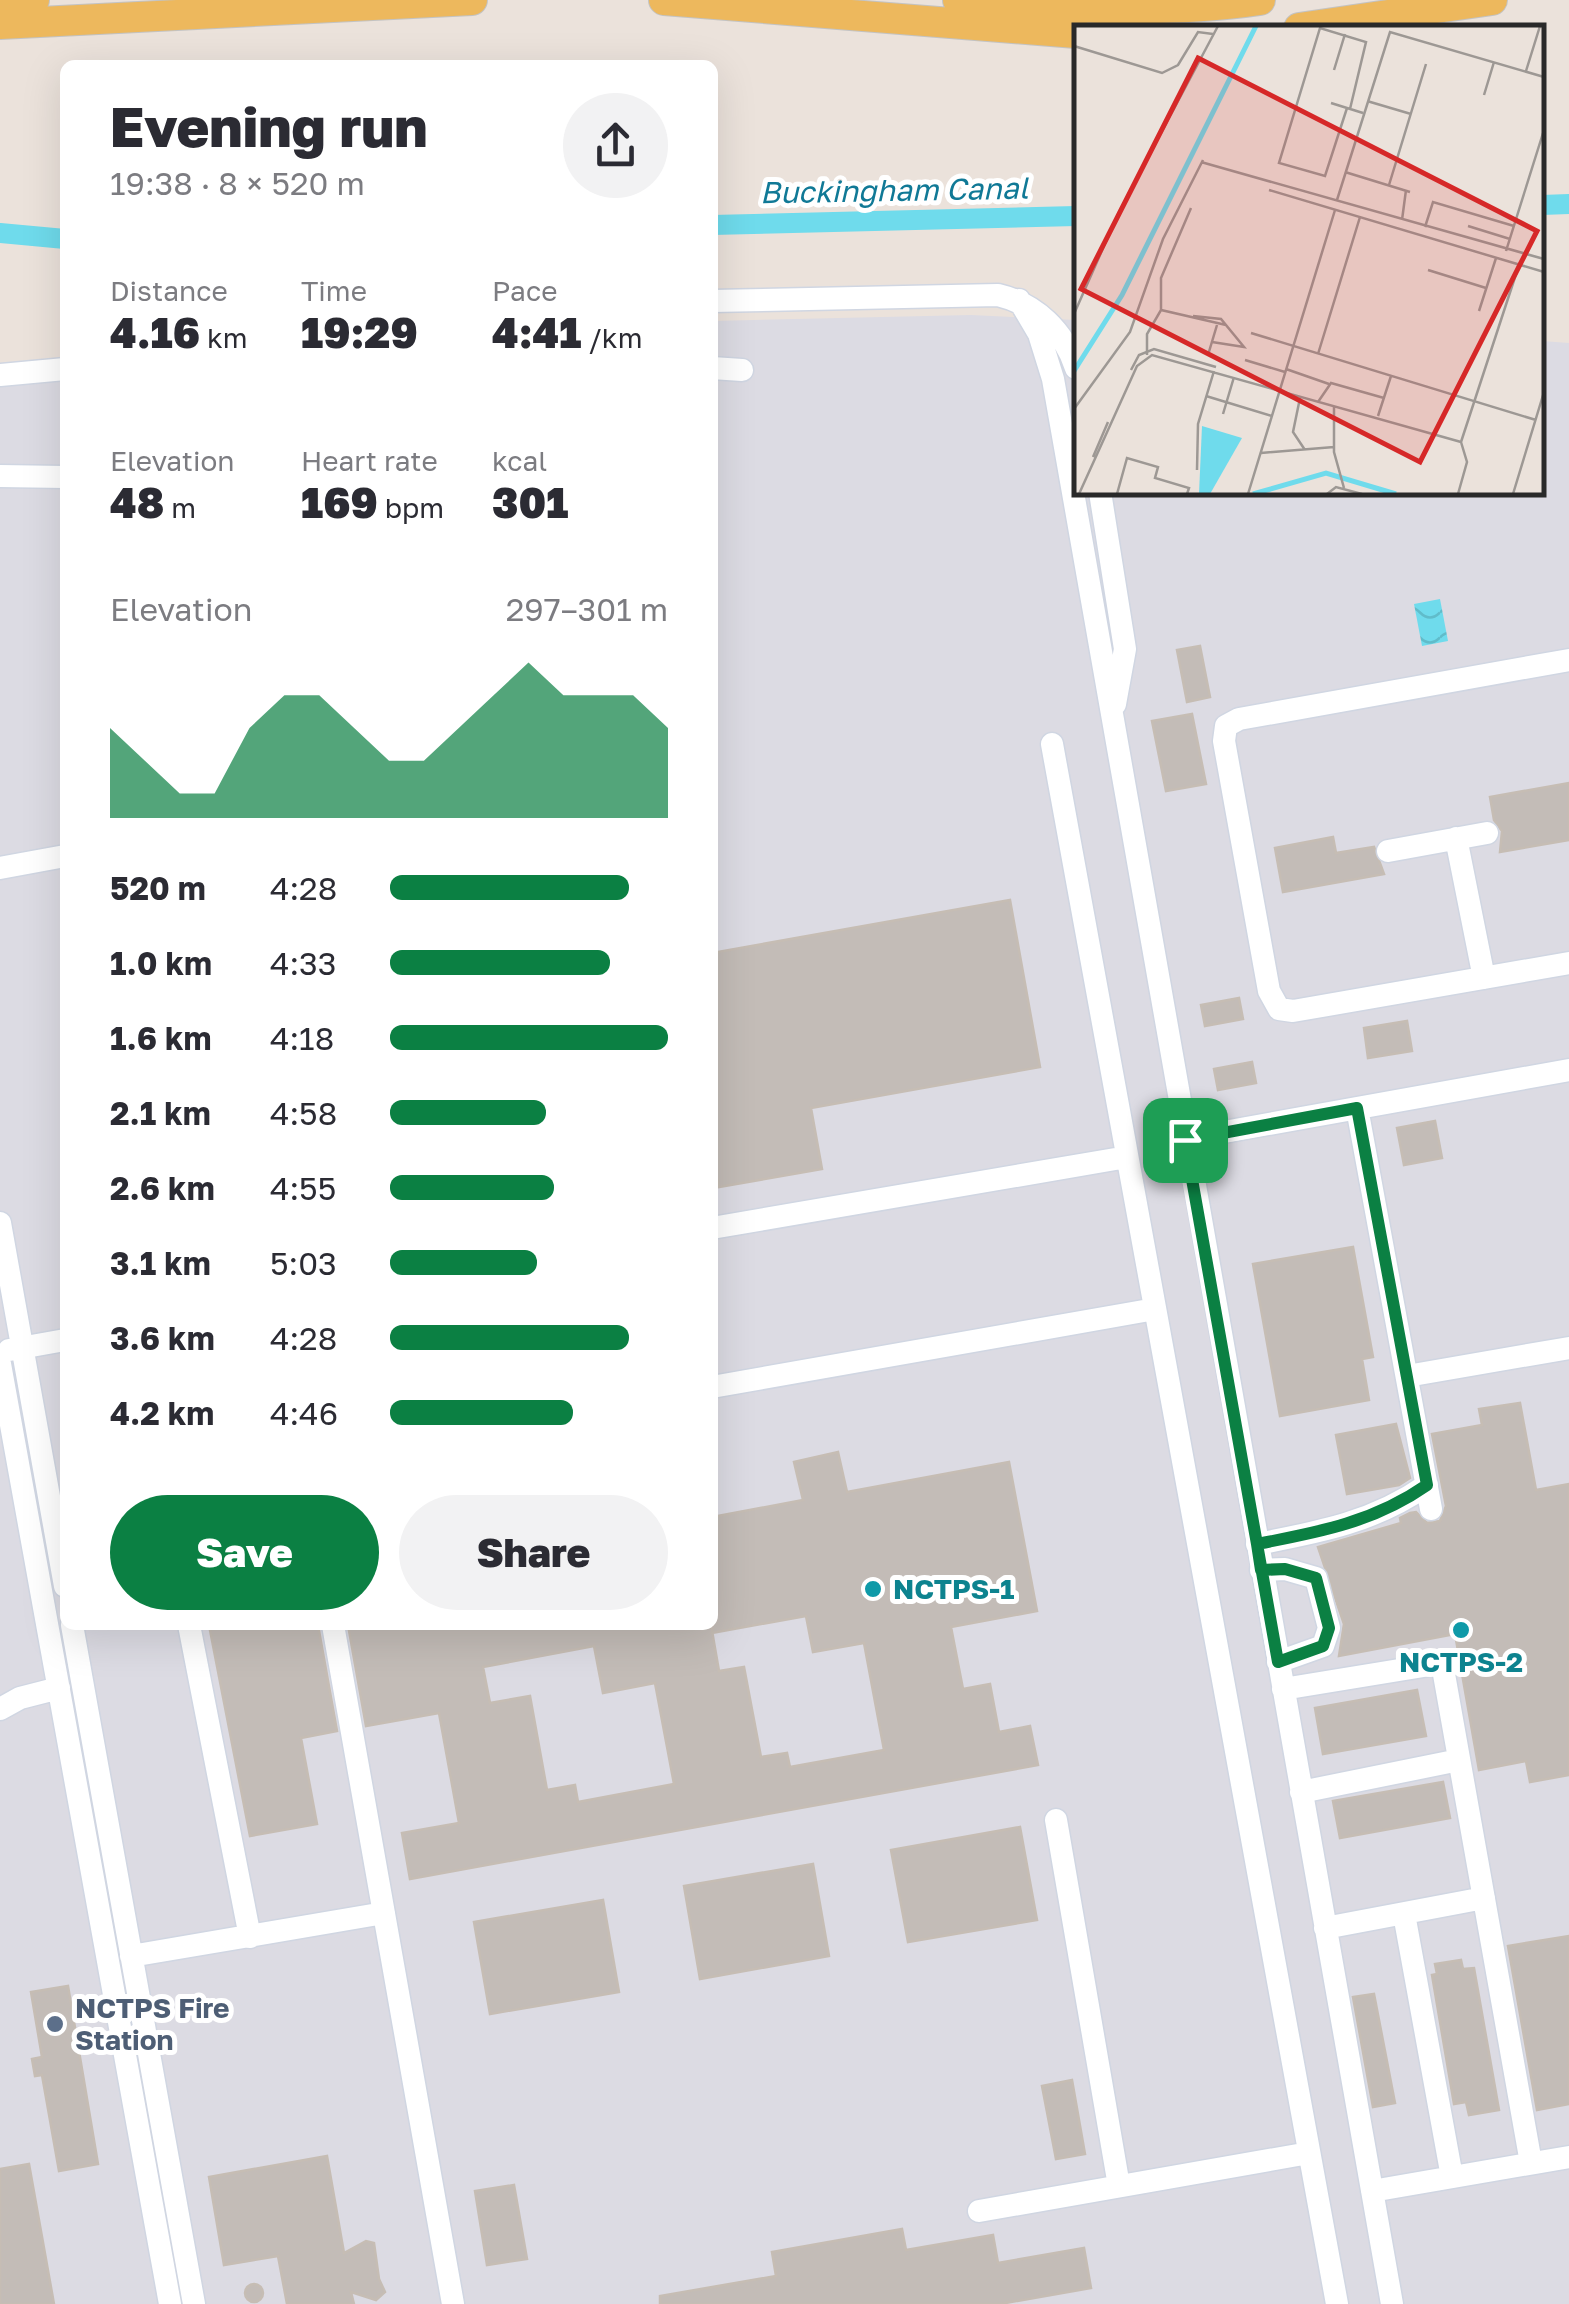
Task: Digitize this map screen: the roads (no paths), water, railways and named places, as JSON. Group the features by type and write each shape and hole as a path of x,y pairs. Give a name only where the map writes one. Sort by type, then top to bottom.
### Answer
{"main road":[{"path":"0,2 34,0"},
{"path":"0,24 472,0"},
{"path":"664,0 1074,33"},
{"path":"958,0 1105,10 1196,8 1260,0"},
{"path":"1320,25 1492,0"}],"lane":[{"path":"718,302 980,293 1019,300 1052,326 1074,364"},
{"path":"1019,300 1039,334 1054,379 1392,2304"},
{"path":"718,368 742,370"},
{"path":"0,374 60,369"},
{"path":"0,476 60,477"},
{"path":"1100,495 1125,649 1112,717"},
{"path":"1569,660 1251,717 1230,722 1224,732 1275,1006 1293,1011 1569,963"},
{"path":"1052,744 1309,2153 1329,2303"},
{"path":"1388,851 1487,833"},
{"path":"1456,838 1484,978"},
{"path":"0,868 60,857"},
{"path":"1185,1140 1569,1070"},
{"path":"1357,1108 1431,1509"},
{"path":"718,1227 1127,1157"},
{"path":"0,1224 11,1350 57,1590 58,1688 170,2304"},
{"path":"718,1386 1155,1310"},
{"path":"11,1350 60,1341"},
{"path":"1407,1376 1569,1348"},
{"path":"0,1364 11,1484 57,1590"},
{"path":"1257,1544 1364,1521 1395,1508 1427,1485"},
{"path":"1261,1570 1285,1569 1316,1578 1329,1628 1323,1646 1278,1662"},
{"path":"73,1630 194,2304"},
{"path":"190,1630 250,1937"},
{"path":"334,1630 453,2304"},
{"path":"1282,1689 1442,1663 1531,2164"},
{"path":"0,1709 20,1698 58,1688"},
{"path":"1301,1792 1460,1760"},
{"path":"1056,1820 1119,2186"},
{"path":"1325,1928 1484,1898"},
{"path":"132,1956 384,1913"},
{"path":"1404,1914 1452,2177"},
{"path":"979,2211 1309,2153"},
{"path":"1372,2191 1569,2157"}],"water":[{"path":"1440,599 1448,641 1422,646 1414,604"}],"waterway":[{"name":"Buckingham Canal","path":"1544,205 1569,204"},
{"name":"Buckingham Canal","path":"718,225 1074,216"},
{"name":"Buckingham Canal","path":"0,233 60,239"}],"place":[{"name":"NCTPS-1","path":"873,1589"},
{"name":"NCTPS-2","path":"1461,1630"},
{"name":"NCTPS Fire Station","path":"55,2024"}]}
